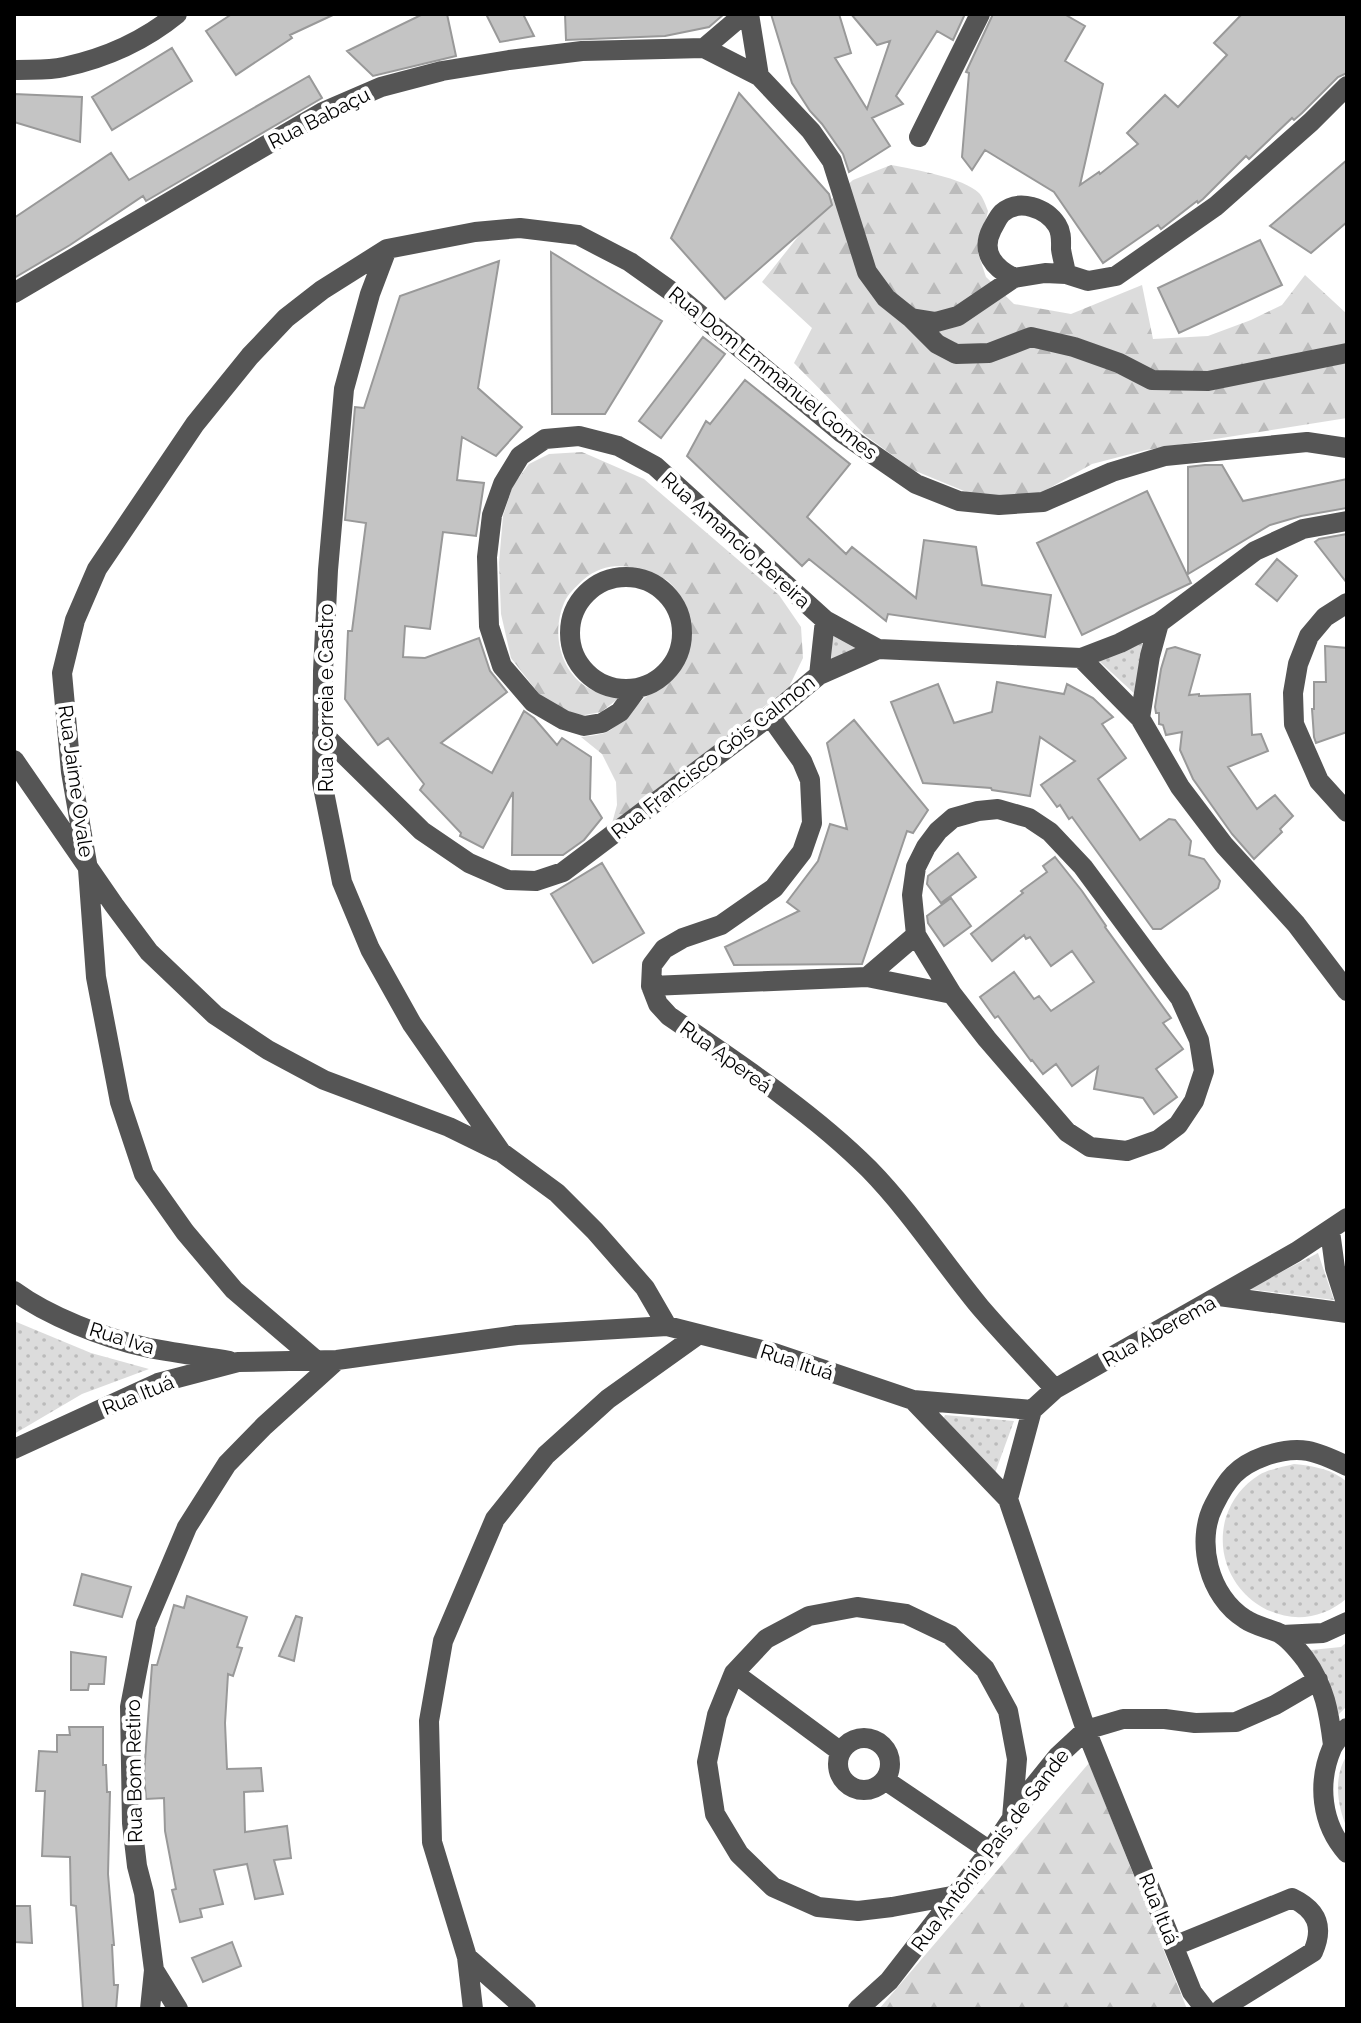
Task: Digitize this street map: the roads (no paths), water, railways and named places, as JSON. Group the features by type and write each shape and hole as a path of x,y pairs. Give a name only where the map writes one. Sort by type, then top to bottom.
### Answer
{"street":[{"path":"14,70 62,68 119,51 177,14"},
{"path":"759,76 747,14 704,48 759,76 811,131 832,161 867,272 886,298 937,344 956,354 989,353 1031,337 1089,352 1152,380 1208,381 1347,353"},
{"path":"919,137 980,14"},
{"name":"Rua Babaçu","path":"14,293 323,112 381,87 442,71 582,51 704,48"},
{"path":"911,318 936,322 958,316 1014,278 1045,273 1066,274 1088,281 1116,276 1216,206 1347,86"},
{"path":"1014,278 993,264 987,249 989,236 1003,212 1030,206 1051,217 1058,227 1066,274"},
{"name":"Rua Dom Emmanuel Gomes","path":"387,249 475,232 520,228 578,235 630,262 675,294 854,441 916,484 959,501 999,505 1043,502 1112,472 1165,456 1307,442 1347,448"},
{"name":"Rua Correia e Castro","path":"387,249 344,389 328,570 322,782 342,882 370,949 412,1024 501,1152 557,1193 595,1231 645,1288 667,1326"},
{"name":"Rua Jaime Ovale","path":"327,1360 234,1290 185,1232 144,1174 120,1102 96,977 88,869 71,772 62,673 75,620 97,569 195,424 250,356 286,318 322,290 387,249"},
{"name":"Rua Amancio Pereira","path":"637,689 613,689 595,682 580,668 570,646 569,626 575,607 587,591 610,578 630,576 656,585 671,599 682,622 682,642 671,669 656,682 637,689 620,712 602,723 584,726 564,720 533,702 502,666 489,626 487,557 492,515 503,484 520,456 545,439 579,436 618,446 655,466 825,620 878,649"},
{"path":"1347,521 1303,529 1255,551 1159,623 1081,658 1140,718 1189,799 1224,845 1296,924 1347,991"},
{"path":"1347,603 1325,617 1309,636 1298,664 1293,693 1294,724 1319,781 1347,812"},
{"name":"Rua Amancio Pereira","path":"819,675 825,620"},
{"path":"1140,718 1159,623"},
{"name":"Rua Francisco Góis Calmon","path":"322,733 422,831 469,863 508,880 536,881 563,872 770,716 819,675 878,649 1081,658"},
{"path":"770,716 802,761 810,780 812,823 802,852 774,888 721,925 683,938 664,949 652,965 651,986 867,977 952,994"},
{"path":"14,760 149,952 215,1015 268,1050 324,1080 449,1127 501,1152"},
{"path":"998,809 1029,818 1050,832 1083,867 1180,998 1199,1040 1204,1071 1194,1101 1178,1125 1158,1140 1127,1151 1090,1147 1067,1132 987,1039 952,994 916,935 912,895 916,867 938,831 953,818 978,811 998,809"},
{"path":"867,977 916,935"},
{"name":"Rua Apereá","path":"651,986 658,1004 669,1016 826,1130 870,1170 982,1308 1055,1389"},
{"path":"1219,1296 1347,1218"},
{"path":"1330,1231 1335,1268 1347,1306"},
{"name":"Rua Iva","path":"14,1291 66,1320 115,1338 144,1347 238,1362"},
{"name":"Rua Aberema","path":"1032,1410 1055,1389 1219,1296 1347,1313"},
{"name":"Rua Ituá","path":"14,1449 158,1383 238,1362 327,1360 517,1335 667,1326 774,1353 913,1400 1008,1499 1086,1730 1192,1992 1205,2009"},
{"path":"473,2009 467,1957 432,1842 429,1721 443,1641 495,1519 546,1455 608,1399 699,1334"},
{"name":"Rua Bom Retiro","path":"150,2009 154,1970 132,1823 130,1707 146,1624 187,1527 227,1464 327,1360"},
{"path":"913,1400 1032,1410 1008,1499"},
{"path":"1333,1745 1329,1709 1318,1680 1303,1657 1282,1635 1244,1619 1227,1603 1210,1574 1204,1549 1208,1517 1226,1482 1251,1461 1281,1451 1316,1451 1347,1466"},
{"path":"957,1895 858,1911 818,1907 773,1887 739,1854 715,1814 707,1762 717,1715 734,1673 766,1639 809,1616 857,1607 906,1614 950,1635 985,1669 1008,1711 1017,1759 1012,1818"},
{"path":"1282,1635 1323,1633 1347,1622"},
{"path":"734,1673 841,1752"},
{"name":"Rua Antônio Pais de Sande","path":"858,2009 889,1981 990,1851 1033,1787 1058,1756 1086,1730 1123,1719 1236,1722 1275,1705 1318,1680"},
{"path":"1347,1728 1333,1745 1323,1778 1325,1814 1335,1840 1347,1853"},
{"path":"868,1738 887,1750 891,1768 885,1780 872,1790 862,1791 846,1783 839,1773 841,1752 850,1741 868,1738"},
{"path":"885,1780 990,1851"},
{"path":"1174,1946 1292,1898 1306,1905 1316,1918 1319,1939 1313,1952 1221,2009"},
{"path":"467,1957 526,2009"},
{"path":"154,1970 178,2009"}]}
